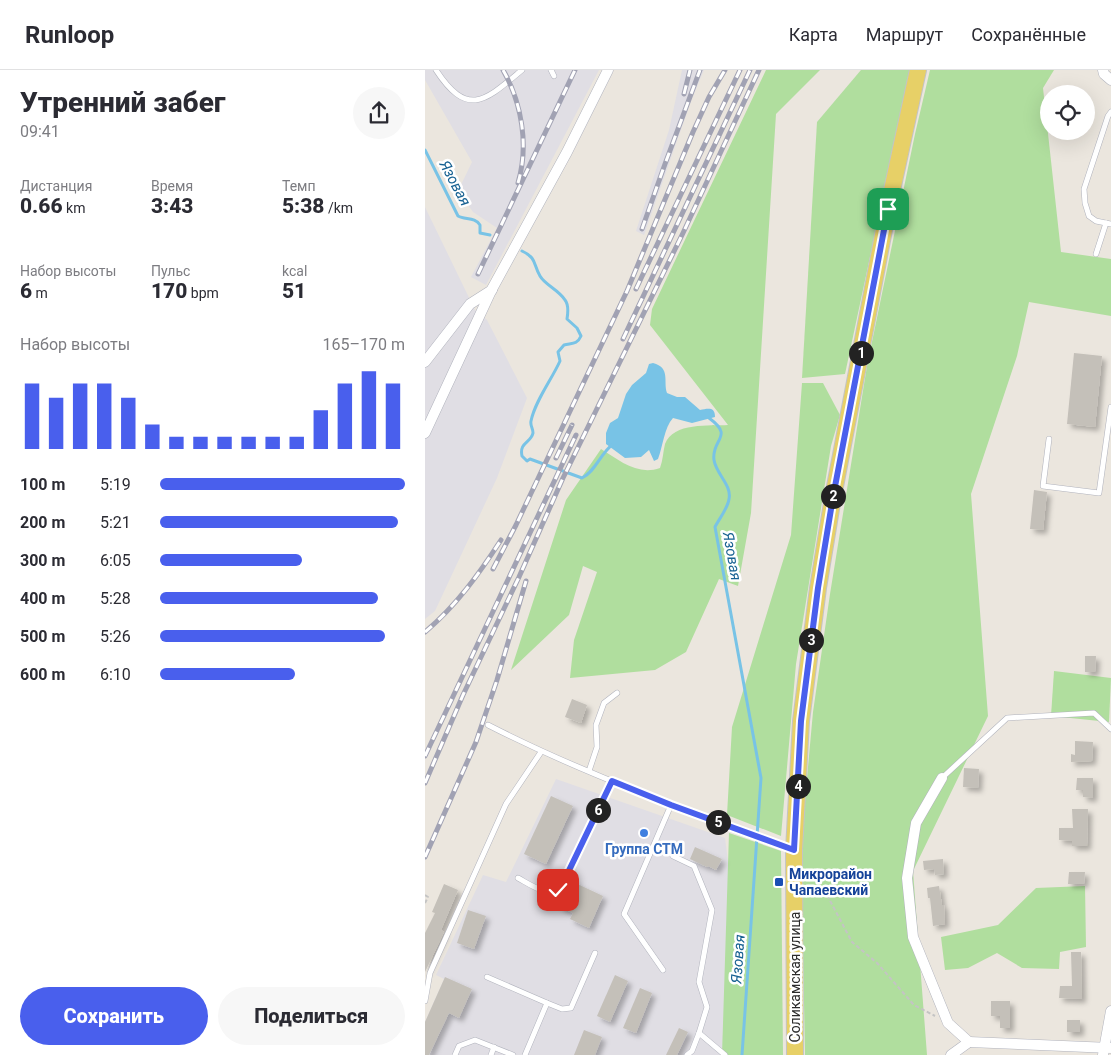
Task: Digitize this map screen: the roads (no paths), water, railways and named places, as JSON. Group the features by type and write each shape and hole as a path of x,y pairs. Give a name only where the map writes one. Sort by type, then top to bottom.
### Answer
{"main road":[{"name":"Соликамская улица","path":"795,1055 794,850 801,721 818,588 833,497 888,209 918,70"}],"street":[{"path":"425,433 493,289 609,70"},
{"path":"1103,70 1104,74 1111,80"},
{"path":"425,362 470,304 493,289"},
{"path":"942,778 916,823 907,878 913,938 948,1023 969,1042 1106,1050 1111,1011"},
{"path":"951,1055 969,1042"}],"lane":[{"path":"436,70 456,95 467,99 479,100 492,95 523,70"},
{"path":"1096,254 1109,224 1096,221 1089,216 1085,204 1084,189 1107,116 1111,112"},
{"path":"1049,439 1043,486 1099,493 1111,406"},
{"path":"589,771 597,747 596,725 604,703 617,693"},
{"path":"942,778 1007,718 1094,713 1111,729"},
{"path":"488,725 541,752 671,805 794,850"},
{"path":"425,1001 430,973 506,804 541,752"},
{"path":"518,878 545,891 552,892 558,890 612,781"},
{"path":"663,970 624,914 671,805"},
{"path":"673,856 694,866 712,910 699,982 707,1007 692,1051 687,1055"},
{"path":"487,977 562,1009 571,1008 595,953"},
{"path":"525,1055 547,1003"},
{"path":"699,1033 725,1055"},
{"path":"455,1055 459,1046 471,1040 480,1041 513,1055"},
{"path":"491,1055 494,1047"}],"water":[{"path":"649,364 659,365 664,372 667,393 677,397 685,397 700,410 708,409 714,411 715,417 692,423 673,418 666,432 658,459 654,461 649,450 641,457 625,458 606,444 606,433 610,423 618,418 626,394 632,385 646,373"}],"waterway":[{"name":"Язовая","path":"425,150 458,216 478,222 480,233 490,235"},
{"name":"Язовая","path":"522,251 530,256 542,279 565,300 568,307 567,319 577,328 581,336 576,342 564,345 558,352 560,361 533,413 531,423 533,433 522,448 522,456 527,461 530,459 582,478 591,471 612,445"},
{"name":"Язовая","path":"709,418 717,424 720,430 721,434 714,453 714,460 729,494 725,510 715,527 761,778 742,1055"}],"railway":[{"path":"503,70 515,96 522,125 523,154 518,183"},
{"path":"478,274 575,70"},
{"path":"684,94 690,70"},
{"path":"642,229 700,70"},
{"path":"493,569 516,525 627,291 693,132 709,97 725,70"},
{"path":"636,289 740,70"},
{"path":"623,339 750,70"},
{"path":"425,783 463,695 563,478 683,233 759,70"},
{"path":"556,458 572,425"},
{"path":"425,756 576,435"},
{"path":"425,632 466,589 501,540"},
{"path":"425,857 476,742 497,680 526,581"}],"place":[{"name":"Группа СТМ","path":"644,833"},
{"name":"Микрорайон Чапаевский","path":"779,882"}]}
